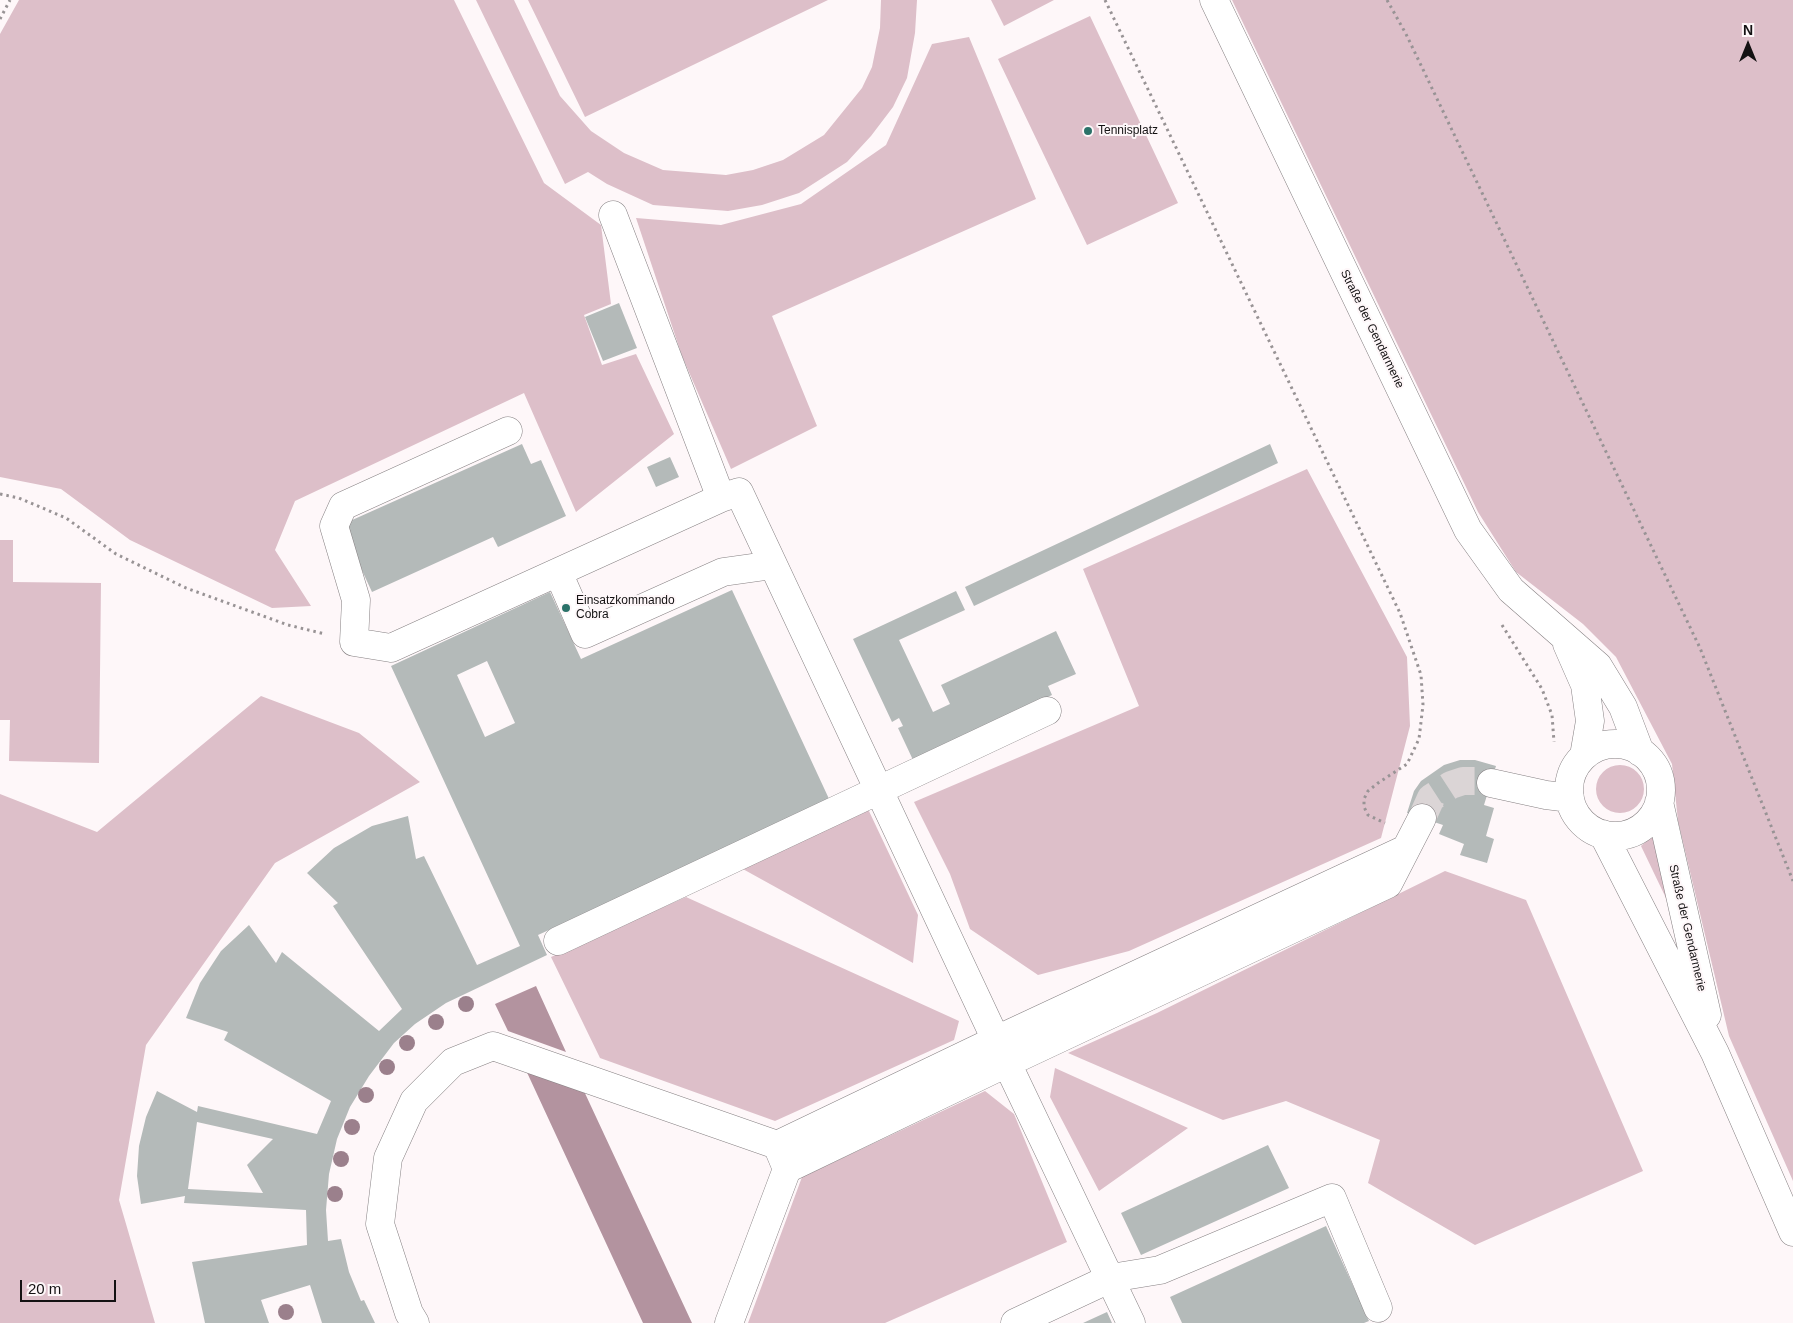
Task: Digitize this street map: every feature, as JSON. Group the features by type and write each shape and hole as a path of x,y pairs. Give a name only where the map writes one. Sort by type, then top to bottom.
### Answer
{"street":[{"name":"Straße der Gendarmerie","path":"1214,0 1468,530 1511,590 1598,666 1623,707 1640,752"},
{"path":"613,215 721,498"},
{"path":"508,430 343,506 334,526 356,600 354,642 390,648 721,498 739,492 1131,1323"},
{"path":"558,572 585,634 723,572 773,565"},
{"name":"Straße der Gendarmerie","path":"1563,635 1585,685 1590,721 1584,756"},
{"path":"558,941 1048,712"},
{"path":"1612,743 1633,748 1640,752 1652,764 1658,774 1660,785 1659,802 1655,812 1648,822 1628,834 1617,836 1592,830 1582,822 1574,811 1570,798 1569,788 1575,766 1584,756 1601,746 1612,743"},
{"path":"1491,783 1546,795 1570,798"},
{"name":"Straße der Gendarmerie","path":"1659,802 1716,1053"},
{"path":"729,1323 782,1157 1002,1051 1388,884 1414,833"},
{"name":"Straße der Gendarmerie","path":"1603,834 1716,1053 1793,1232"},
{"path":"415,1323 380,1224 388,1158 414,1101 453,1062 493,1046 782,1157"},
{"path":"1015,1323 1111,1278 1160,1270 1332,1198 1378,1308"}],"path":[{"path":"0,19 10,0"},
{"path":"1105,0 1400,613 1421,675 1423,705 1419,739 1407,764 1368,791 1364,799 1364,807 1368,815 1414,833"},
{"path":"1387,0 1406,34 1700,648 1793,881"},
{"path":"0,494 19,498 66,518 116,554 186,588 288,625 354,642"},
{"path":"1500,622 1542,689 1552,715 1554,743"}],"shaded area":[{"path":"19,0 454,0 544,183 601,225 611,304 584,315 602,365 636,354 674,434 576,512 524,393 295,501 275,550 311,606 272,608 130,540 61,489 0,477 0,34"},
{"path":"476,0 514,0 560,96 591,131 624,153 663,170 726,175 753,170 783,160 824,135 862,88 872,67 880,28 881,0 917,0 915,33 907,78 893,107 871,136 847,162 799,193 762,205 728,211 653,205 607,184 588,172 565,184"},
{"path":"528,0 828,0 585,117"},
{"path":"991,0 1054,0 1004,26"},
{"path":"1232,0 1793,0 1793,1181 1729,1036 1678,821 1672,764 1616,657 1583,624 1516,572 1478,512"},
{"name":"Tennisplatz","path":"1090,16 1178,203 1087,245 998,59"},
{"path":"969,37 1036,199 772,316 817,426 731,469 682,356 636,218 721,225 801,204 886,145 932,44"},
{"path":"1307,469 1407,657 1410,726 1381,838 1129,951 1038,975 970,929 950,874 914,802 1139,706 1083,569"},
{"path":"0,540 13,540 13,582 101,583 99,763 9,761 10,720 0,720"},
{"path":"261,696 359,733 420,782 275,863 146,1045 119,1200 155,1323 0,1323 0,794 97,832"},
{"path":"1620,765 1629,767 1637,772 1642,780 1644,789 1642,798 1637,806 1629,811 1620,813 1611,811 1603,806 1598,798 1596,789 1598,780 1603,772 1611,767"},
{"path":"868,809 918,915 913,963 741,868"},
{"path":"1650,838 1656,838 1676,919 1641,846"},
{"path":"1445,871 1526,900 1643,1171 1475,1245 1368,1183 1380,1140 1286,1101 1223,1120 1068,1053 1157,1013"},
{"path":"686,897 959,1021 954,1040 775,1121 600,1058 551,957"},
{"path":"536,986 566,1052 508,1031 495,1004"},
{"path":"524,1066 583,1089 692,1323 643,1323"},
{"path":"1055,1068 1188,1128 1099,1191 1050,1097"},
{"path":"985,1091 1014,1114 1067,1242 885,1323 748,1323 802,1177"}],"building":[{"path":"619,303 637,348 603,361 585,317"},
{"path":"522,444 531,464 541,460 566,516 498,547 493,537 372,592 341,525"},
{"path":"1270,444 1278,463 974,606 965,587"},
{"path":"670,457 679,477 656,487 647,467"},
{"path":"732,590 830,801 538,935 547,955 446,1003 415,1024 394,1043 369,1076 350,1107 337,1139 329,1174 326,1210 328,1241 341,1239 349,1272 361,1301 364,1300 375,1323 322,1323 310,1285 261,1300 269,1323 205,1323 192,1262 307,1245 306,1210 184,1203 185,1196 141,1204 137,1176 139,1146 146,1117 157,1091 197,1112 198,1106 317,1134 331,1101 224,1040 228,1032 186,1018 200,983 221,951 249,925 276,963 282,952 379,1031 402,1009 333,906 338,903 307,873 334,848 372,826 408,816 416,859 424,856 477,965 520,946 391,666 550,592 581,659","holes":["487,661 515,723 485,737 457,675","197,1122 273,1139 247,1165 263,1193 188,1189"]},
{"path":"956,591 965,610 899,640 933,712 950,704 941,685 1056,631 1076,674 1048,686 1052,695 913,760 898,728 903,726 899,718 892,722 853,639"},
{"path":"1460,760 1475,760 1496,766 1484,805 1494,808 1486,836 1494,839 1487,863 1460,855 1464,844 1439,834 1443,825 1407,813 1414,791 1421,781 1444,765"},
{"path":"1268,1145 1289,1188 1141,1255 1121,1213"},
{"path":"1326,1226 1369,1321 1364,1323 1182,1323 1170,1297"},
{"path":"1107,1312 1112,1323 1083,1323"}],"tunnel":[{"path":"1422,818 1431,798 1451,785 1463,781 1491,783"}],"place":[{"name":"Tennisplatz","path":"1088,131"},
{"name":"Einsatzkommando Cobra","path":"566,608"}]}
